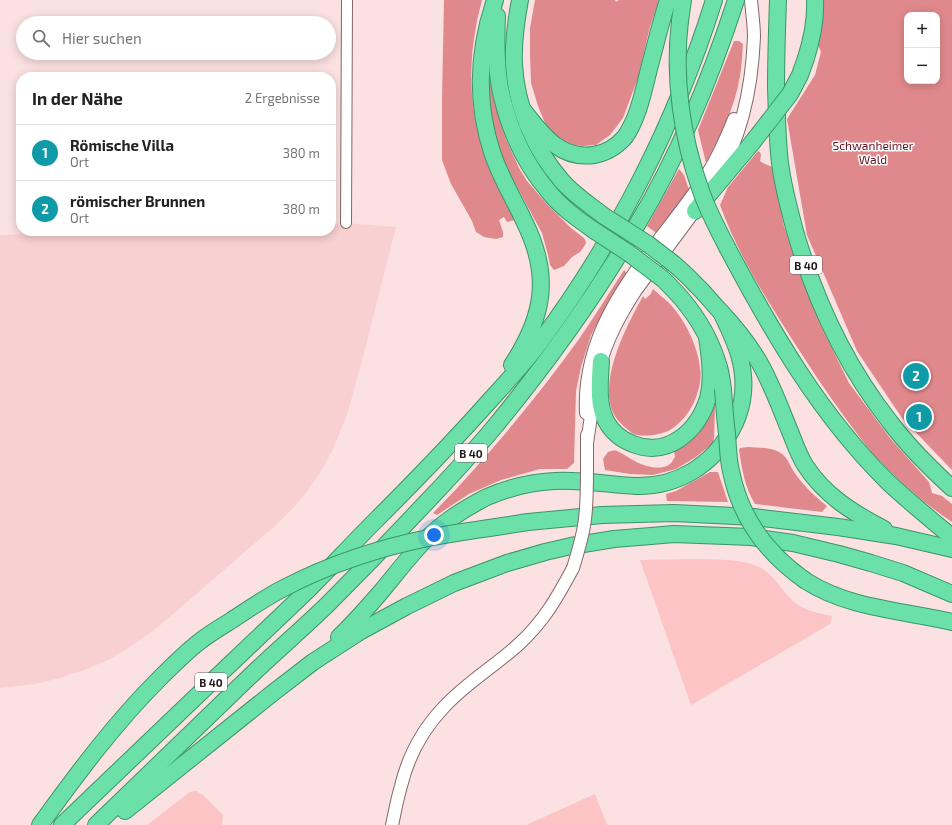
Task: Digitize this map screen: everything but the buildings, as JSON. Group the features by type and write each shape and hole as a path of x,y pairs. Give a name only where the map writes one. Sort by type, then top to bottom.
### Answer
{"highway":[{"path":"497,0 498,73 502,97 510,124 528,163 550,193 578,219 663,278 682,299 707,337 719,368 723,389 730,470 734,487 751,524 771,552 793,572 814,586 831,594 858,604 952,622"},
{"path":"471,422 519,353 534,322 541,288 540,267 536,246 496,162 488,138 484,118 480,87 482,52 490,16 497,0"},
{"path":"520,0 515,39 515,78 519,98 528,127 537,146 550,166 562,182 575,195 604,216 648,244 674,264 695,283 734,326 758,360 775,394 796,446 811,474 840,504 860,517 896,536"},
{"path":"523,110 551,142 568,153 579,156 593,156 603,153 618,144 629,130 635,117 668,0"},
{"path":"683,0 680,21 678,62 679,93 682,115 688,145 701,191 707,207 728,249 793,363 828,413 886,480 906,499 952,537"},
{"name":"B 40","path":"62,825 306,591 471,422 516,372 539,343 577,289 603,248 640,179 673,111 700,42 714,0"},
{"name":"B 40","path":"96,825 326,605 393,538 490,432 550,356 598,288 639,223 661,182 697,107 722,44 736,0"},
{"name":"B 40","path":"778,0 776,62 780,164 786,199 806,266 834,334 868,391 890,422 938,475 952,488"},
{"path":"695,211 752,143 790,94 800,75 806,58 816,13 815,0"},
{"path":"313,662 357,619 428,538 451,518 477,502 516,487 553,481 578,481 638,486 652,485 679,478 698,468 711,458 724,442 734,426 741,405 744,385 740,357 733,336 721,312"},
{"path":"601,361 600,385 602,406 609,426 626,442 643,448 660,448 682,438 694,425 705,405 709,392 711,366 707,337"},
{"path":"40,825 73,779 116,725 146,692 199,642 257,603 283,588 318,572 382,549 427,538 528,522 602,515 674,513 754,517 838,526 896,536 952,549"},
{"path":"106,825 274,692 313,662 338,646 406,606 454,583 526,558 571,546 614,539 674,534 751,537 793,543 839,554 903,573 952,594"}],"street":[{"path":"346,223 347,0"},
{"path":"587,443 597,374 605,347 613,329 632,295 695,211 721,171 741,122 747,98 754,36 751,0"},
{"path":"392,825 401,786 408,765 414,750 431,723 443,707 457,694 518,646 536,628 556,600 573,568 585,519 588,487 585,388 593,352 609,312 622,290 691,197 715,161 736,114 743,93 752,54"}],"shaded area":[{"path":"346,223 396,227 347,415 333,449 320,473 308,490 295,506 276,525 158,627 130,647 108,660 60,678 35,684 0,688 0,235 336,236 336,224"},
{"path":"696,559 739,561 755,565 763,569 771,576 797,604 811,611 832,616 830,624 691,705 640,560"},
{"path":"196,791 203,795 223,815 222,825 147,825 190,792"},
{"path":"595,794 607,825 526,825"}],"green space":[{"path":"444,0 482,0 473,43 471,75 473,107 479,138 487,162 515,220 507,222 504,217 499,220 503,237 496,239 484,237 476,232 472,221 451,184 442,160"},
{"path":"535,0 615,0 616,2 619,0 659,0 650,27 638,78 623,118 610,135 596,145 582,146 568,144 555,135 545,123 531,83 530,28"},
{"name":"Schwanheimer Wald","path":"822,0 952,0 952,470 902,418 857,351 807,235 787,119 815,75 821,52 817,43"},
{"path":"734,41 739,41 743,44 738,87 727,121 706,163 698,130"},
{"path":"490,81 492,83 501,124 506,139 519,168 527,181 546,203 571,228 584,238 586,242 580,252 572,257 564,266 554,270 550,265 542,233 499,151 492,121 489,93"},
{"path":"758,151 761,155 760,161 772,167 784,226 798,269 820,324 849,383 890,438 929,482 932,493 942,496 952,504 952,522 932,508 903,483 864,443 831,399 770,304 742,256 720,205 728,187"},
{"path":"679,169 684,175 689,190 656,233 647,226"},
{"path":"624,270 627,273 612,296 591,335 581,367 576,391 574,463 567,469 540,469 501,480 469,494 437,515 433,513 491,450 545,384 579,339"},
{"path":"653,289 675,309 685,324 699,360 701,372 698,392 691,409 678,424 670,430 661,433 636,435 631,433 620,423 612,410 609,397 610,382 612,367 623,336 643,296 645,299 650,295"},
{"path":"711,406 715,407 713,443 696,457 676,469 653,475 630,474 605,470 603,459 608,452 614,451 650,467 656,468 670,464 675,457 674,451 682,445"},
{"path":"748,447 772,449 782,454 805,486 827,506 822,512 755,504 746,485 739,450 740,448"},
{"path":"710,472 718,472 728,502 667,501 666,494 676,491"}],"place":[{"name":"römischer Brunnen","path":"916,376"},
{"name":"Römische Villa","path":"919,417"}]}
